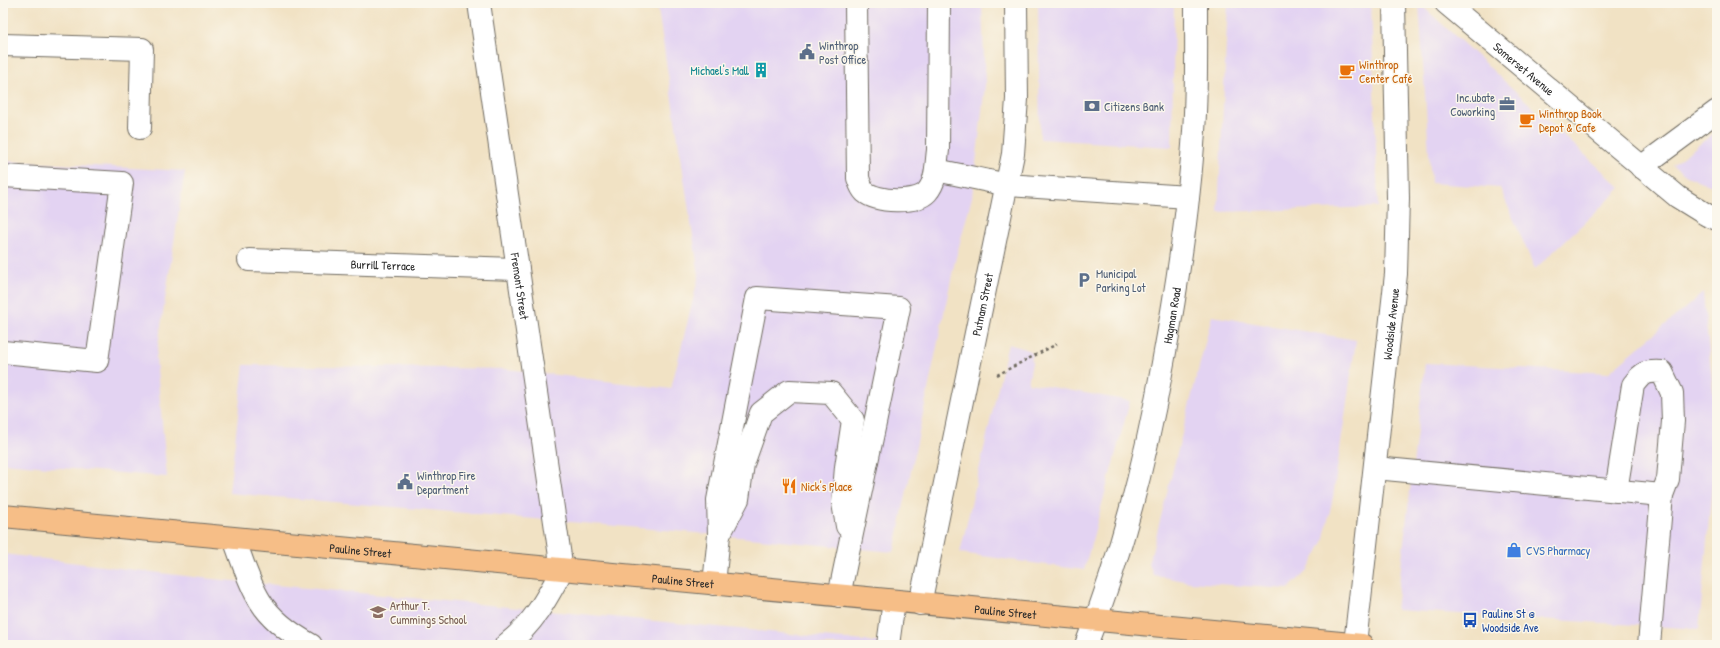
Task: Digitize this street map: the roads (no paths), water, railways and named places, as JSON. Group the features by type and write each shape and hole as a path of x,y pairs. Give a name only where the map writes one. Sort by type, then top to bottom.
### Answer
{"main road":[{"name":"Pauline Street","path":"3,516 1096,620 1312,643 1359,645"}],"street":[{"name":"Fremont Street","path":"479,3 562,570"},
{"path":"856,3 857,172 861,187 866,193 877,198 916,199 928,192 936,170 938,150 939,3"},
{"name":"Putnam Street","path":"920,604 1008,185 1013,154 1017,119 1016,3"},
{"name":"Hagman Road","path":"1086,645 1110,583 1123,538 1147,447 1168,338 1188,197 1196,105 1196,3"},
{"name":"Woodside Avenue","path":"1359,645 1375,468 1396,274 1398,198 1394,3"},
{"name":"Somerset Avenue","path":"1446,3 1641,167 1685,202 1717,219"},
{"path":"3,45 142,49 140,128"},
{"path":"1641,167 1717,111"},
{"path":"936,170 1008,185 1188,197"},
{"path":"3,176 122,183 97,361 3,352"},
{"name":"Burrill Terrace","path":"249,260 518,269"},
{"path":"714,584 719,535 718,500 757,298 899,308 839,596"},
{"path":"1616,491 1633,385 1641,374 1649,372 1662,372 1672,393 1673,421 1668,479 1662,496 1650,645"},
{"path":"719,535 738,499 743,464 762,413 789,391 831,393 853,420 846,467 843,503 850,539"},
{"path":"1375,468 1662,496"},
{"path":"234,539 250,581 260,602 277,620 311,645"},
{"path":"506,645 523,632 534,618 546,600 562,570"},
{"path":"888,645 894,601"}],"place":[{"name":"Winthrop Post Office","path":"807,52"},
{"name":"Michael's Mall","path":"761,70"},
{"name":"Winthrop Center Café","path":"1347,71"},
{"name":"Inc.ubate Coworking","path":"1507,104"},
{"name":"Citizens Bank","path":"1092,106"},
{"name":"Winthrop Book Depot & Cafe","path":"1527,120"},
{"name":"Municipal Parking Lot","path":"1084,280"},
{"name":"Winthrop Fire Department","path":"405,482"},
{"name":"Nick's Place","path":"789,486"},
{"name":"CVS Pharmacy","path":"1514,550"},
{"name":"Arthur T. Cummings School","path":"378,612"},
{"name":"Pauline St @ Woodside Ave","path":"1470,620"}]}
